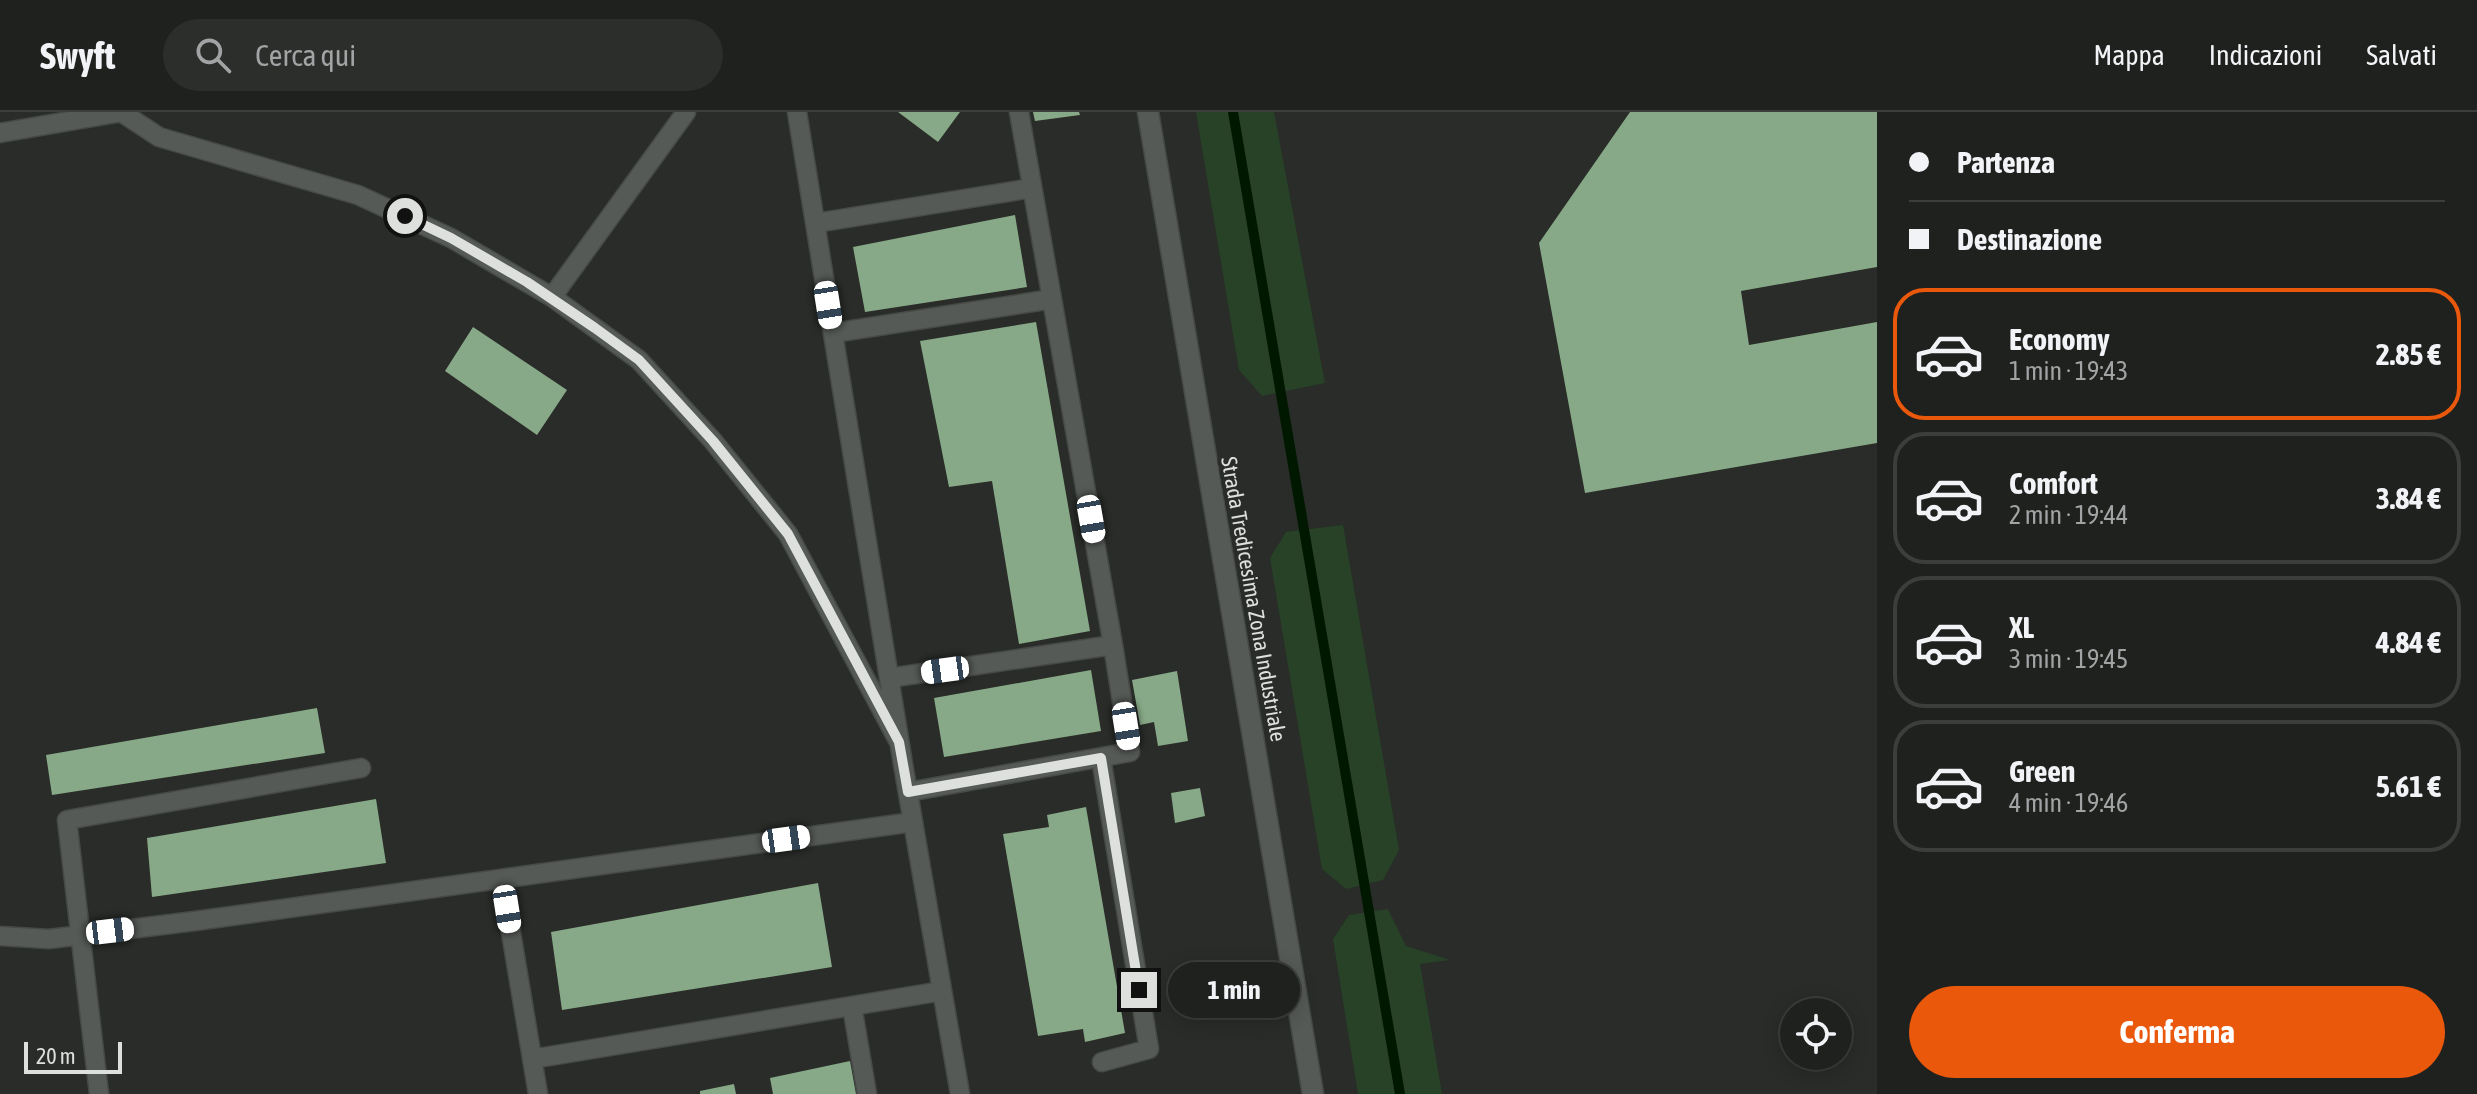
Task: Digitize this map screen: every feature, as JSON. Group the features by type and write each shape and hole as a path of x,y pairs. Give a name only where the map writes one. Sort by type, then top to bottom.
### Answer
{"street":[{"name":"Strada Tredicesima Zona Industriale","path":"1148,112 1313,1094"}],"lane":[{"path":"0,133 121,112 159,137 358,195 451,238 552,297 639,360 713,441 788,534 899,742"},
{"path":"552,297 686,112"},
{"path":"797,112 899,742 960,1094"},
{"path":"908,792 1130,752 1019,112"},
{"path":"816,223 1032,188"},
{"path":"833,333 1052,299"},
{"path":"889,678 1113,645"},
{"path":"1101,758 1149,1049 1102,1062"},
{"path":"99,1094 67,820 361,768"},
{"path":"0,936 49,939 82,935 913,822"},
{"path":"502,879 538,1094"},
{"path":"532,1059 942,991"},
{"path":"852,1006 867,1094"}],"green space":[{"path":"1196,112 1274,112 1325,383 1262,396 1239,370"},
{"path":"1343,525 1399,850 1383,880 1346,889 1322,869 1270,558 1286,532"},
{"path":"1388,909 1406,946 1450,960 1420,964 1442,1094 1358,1094 1333,939 1349,915"}],"building":[{"path":"898,112 960,112 938,142"},
{"path":"1033,112 1079,112 1080,115 1035,121"},
{"path":"1630,112 1877,112 1877,267 1741,291 1749,345 1877,322 1877,443 1585,493 1539,243"},
{"path":"1015,215 1027,287 865,312 853,247"},
{"path":"1036,322 1090,631 1019,644 992,481 949,487 920,341"},
{"path":"473,327 567,390 537,435 445,371"},
{"path":"1091,670 1101,731 944,757 934,698"},
{"path":"1177,671 1188,741 1158,746 1154,722 1140,725 1132,680"},
{"path":"317,708 325,753 52,795 46,755"},
{"path":"1200,788 1205,816 1175,823 1171,793"},
{"path":"376,799 386,863 152,897 147,838"},
{"path":"1086,807 1125,1033 1085,1042 1083,1029 1038,1036 1003,834 1049,827 1047,815"},
{"path":"818,883 832,967 562,1010 551,932"},
{"path":"850,1061 856,1094 773,1094 770,1078"},
{"path":"734,1084 736,1094 700,1094 700,1091"}],"waterway":[{"path":"1233,112 1400,1094"}],"route":[{"path":"405,216 451,238 552,297 639,360 713,441 788,534 899,742 908,792 1101,758 1139,990"}]}
